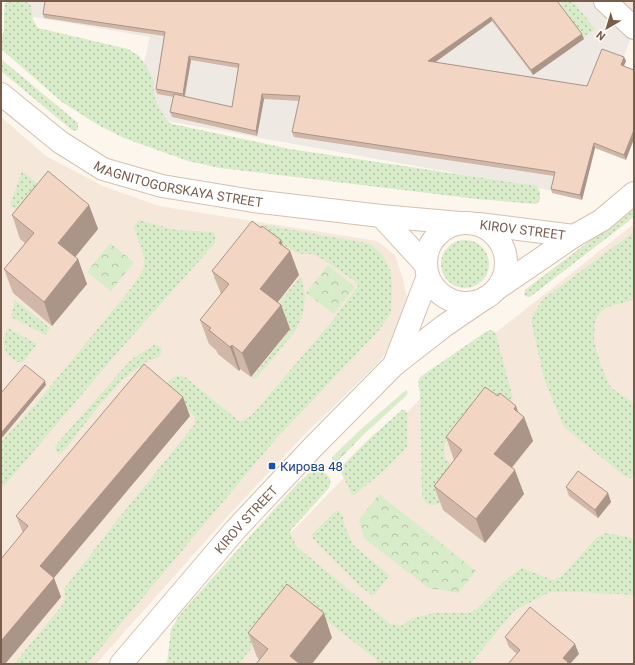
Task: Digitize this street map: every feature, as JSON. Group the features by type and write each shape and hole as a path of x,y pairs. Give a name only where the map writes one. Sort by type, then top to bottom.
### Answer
{"main road":[{"path":"605,1 634,28"},
{"name":"MAGNITOGORSKAYA STREET","path":"1,94 60,142 103,169 162,186 252,201 380,216 466,223"},
{"name":"KIROV STREET","path":"121,664 236,529 313,447 394,365 444,326 574,236 602,220 634,193"},
{"path":"380,216 426,271 433,287 441,295 462,303 474,302 492,293 503,277 506,269 502,244 494,234 484,227 466,223 448,227 438,233 431,243 426,254 426,271"},
{"name":"KIROV STREET","path":"466,223 574,236"},
{"name":"KIROV STREET","path":"394,365 426,271"}],"shaded area":[{"path":"18,1 593,1 631,37 586,160 592,163 581,196 162,120 139,84 150,37 17,14"},
{"path":"619,1 634,1 634,16"},
{"path":"1,117 46,156 103,186 159,206 377,241 395,255 403,279 407,298 406,317 397,337 379,362 303,436 226,518 96,664 1,664"},
{"path":"634,224 634,664 164,664 448,370"}],"green space":[{"path":"7,1 26,1 31,6 33,20 38,28 128,49 139,56 153,79 155,100 167,121 172,124 290,149 537,186 540,192 540,200 536,204 477,199 220,168 188,161 124,138 100,126 62,102 1,49 1,39 4,30 5,3"},
{"path":"566,1 575,4 595,29 584,37 560,4"},
{"path":"1,59 78,123 78,129 76,131 72,130 1,71"},
{"path":"22,171 51,194 29,221 10,205"},
{"path":"634,207 634,217 530,297 524,295 525,290"},
{"path":"138,220 176,230 213,232 215,235 215,243 117,353 5,485 1,487 1,442 35,405 133,286 143,269 145,263 143,253 134,227"},
{"path":"260,225 371,244 382,255 391,272 391,313 379,330 274,441 87,664 14,664 64,603 64,589 118,519 195,424 195,417 165,386 168,381 176,376 185,377 240,422 252,415 333,320 358,286 356,282 326,261 313,254 302,254 295,252 268,236 218,285 214,281 214,277 252,228"},
{"path":"634,232 634,300 610,306 600,312 595,321 594,341 600,363 611,388 634,403 633,478 626,477 564,427 544,379 531,320 543,299"},
{"path":"460,240 470,240 482,247 489,259 489,269 482,281 470,288 460,288 452,284 445,277 441,269 441,259 445,251 452,244"},
{"path":"110,243 134,262 111,291 87,272"},
{"path":"328,265 355,287 334,314 306,293"},
{"path":"300,277 302,279 305,295 303,314 296,330 255,380 252,378 291,328 276,315 275,308"},
{"path":"15,300 50,328 45,335 11,317"},
{"path":"8,328 37,344 22,363 12,358 5,349 4,339"},
{"path":"491,330 496,334 513,399 510,401 491,398 475,407 445,444 444,453 446,460 462,472 441,502 431,505 426,503 422,497 420,394 418,382 420,377 487,331"},
{"path":"154,345 159,346 162,349 160,356 149,360 123,379 97,408 62,453 59,454 56,451 55,446 128,363"},
{"path":"406,390 408,393 406,396 364,434 338,461 335,462 332,460 332,457 361,429"},
{"path":"402,410 407,412 407,447 385,470 354,495 352,495 341,472 343,465 369,439"},
{"path":"322,471 330,478 329,488 290,531 296,546 390,624 401,626 411,619 434,613 470,613 478,608 503,582 522,568 553,580 561,577 597,537 606,533 634,539 634,595 550,592 515,610 470,664 377,664 377,660 298,598 292,598 240,664 167,664 171,629 180,614 297,484 309,473"},
{"path":"379,494 476,571 458,593 428,588 364,538 359,520"},
{"path":"336,511 339,511 343,516 344,525 353,545 389,575 374,595 361,587 313,539 312,535 315,531"}],"building":[{"path":"45,1 557,1 582,34 531,70 491,17 428,61 587,86 602,49 624,57 621,65 634,70 634,130 624,155 594,143 580,195 551,189 555,172 292,132 300,96 262,94 256,131 170,112 174,94 232,107 239,64 189,56 183,94 156,89 165,32 43,14"},
{"path":"48,171 89,205 58,243 78,259 44,302 4,269 34,233 12,215"},
{"path":"252,221 261,228 262,226 281,240 279,243 290,251 260,289 281,305 242,353 232,345 230,347 209,330 211,328 200,320 229,284 212,271"},
{"path":"144,364 183,397 40,566 54,578 1,641 1,559 28,526 16,516"},
{"path":"25,365 45,381 1,433 1,393"},
{"path":"485,387 498,396 500,393 516,406 514,409 524,417 494,454 515,470 476,519 434,486 462,450 446,437"},
{"path":"578,471 608,493 595,510 566,487"},
{"path":"287,584 324,613 290,656 300,664 256,664 268,649 248,633"},
{"path":"530,607 575,644 563,658 568,662 567,664 508,664 520,650 505,637"}],"place":[{"name":"Кирова 48","path":"272,466"}]}
